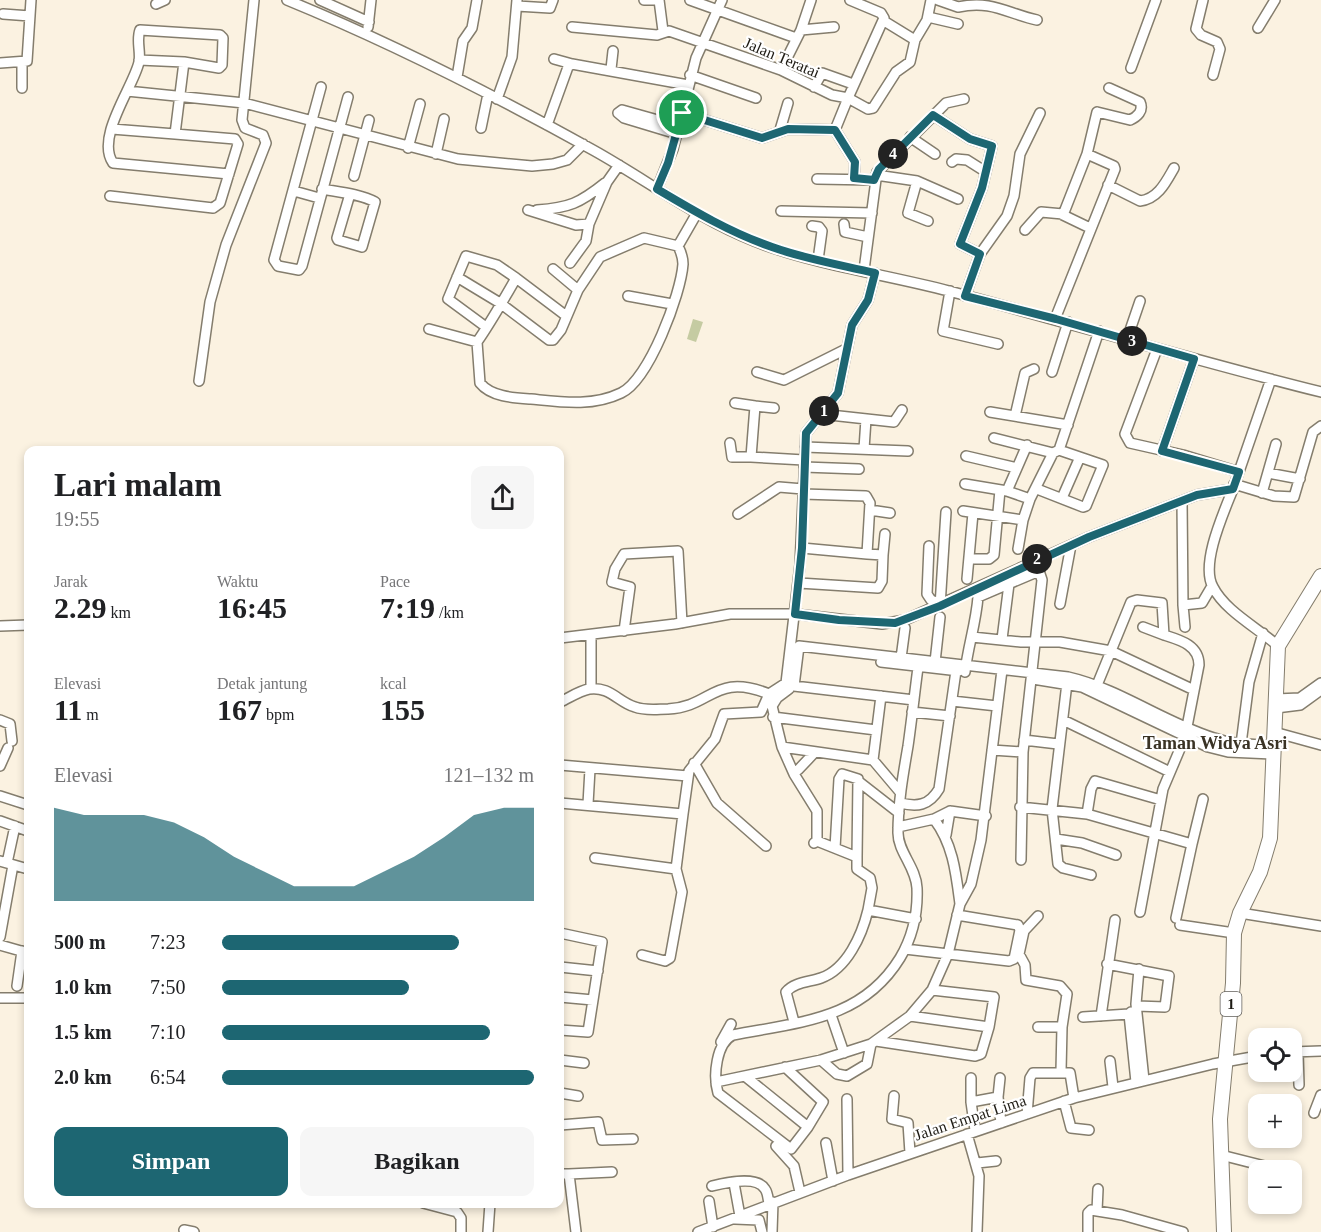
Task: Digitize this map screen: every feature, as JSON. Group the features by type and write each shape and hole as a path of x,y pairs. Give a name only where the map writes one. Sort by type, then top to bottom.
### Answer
{"highway":[{"name":"1","path":"1224,1232 1221,1104 1234,976 1234,933 1240,913 1260,872 1270,838 1278,646 1321,576"}],"street":[{"path":"0,63 27,61 31,0"},
{"path":"199,381 210,302 226,245 266,143 263,135 248,130 243,125 254,0"},
{"path":"287,0 365,27 583,144 697,213 754,241 818,260 1068,322 1157,349 1321,392"},
{"path":"320,0 338,4 365,27"},
{"path":"365,0 365,27"},
{"path":"365,27 371,0"},
{"path":"457,77 464,41 472,28 477,0"},
{"path":"497,99 512,57 517,3 550,8 553,0"},
{"path":"644,0 657,0 663,31"},
{"path":"690,0 799,34 834,27"},
{"path":"657,189 678,130 689,80 722,0"},
{"path":"781,70 799,34 811,0"},
{"path":"835,130 853,84 884,21 883,15 870,3 850,0"},
{"path":"884,21 915,40 928,16 931,0"},
{"path":"938,0 958,7 971,2 991,4 1038,20"},
{"path":"1131,68 1156,0"},
{"path":"1203,0 1196,29 1201,35 1217,42 1220,49 1213,75"},
{"path":"1258,28 1275,0"},
{"path":"3,14 30,16"},
{"path":"928,16 958,24"},
{"name":"Jalan Teratai","path":"572,27 657,35 663,31 704,42 781,70 814,87 848,98 868,109 877,105 893,77 910,62 915,40"},
{"path":"139,60 184,62 221,67 222,36 144,29 139,32 139,60 118,108 112,129 110,160 116,165 229,174"},
{"path":"611,69 613,51"},
{"path":"554,59 689,80 756,98"},
{"path":"175,134 184,62"},
{"path":"22,63 22,88"},
{"path":"547,125 568,67 572,63"},
{"path":"814,87 822,73 853,84"},
{"path":"321,87 274,260 278,266 301,269 348,97"},
{"path":"1063,214 1087,154 1097,112 1130,120 1138,116 1141,110 1140,102 1109,88"},
{"path":"127,91 244,103 408,148 436,154 532,166 567,160 583,144"},
{"path":"481,128 488,94"},
{"path":"864,270 875,177 910,137 949,100 964,99"},
{"path":"780,130 788,103"},
{"path":"408,148 420,104"},
{"path":"682,113 762,138 780,130 835,130"},
{"path":"965,296 980,254 1007,216 1014,196 1020,154 1040,113"},
{"path":"933,115 963,136 992,146 986,172 960,244 980,254"},
{"path":"436,154 444,119"},
{"path":"354,176 369,120"},
{"path":"666,126 678,130"},
{"path":"110,196 213,208 220,202 237,141 112,129"},
{"path":"835,130 855,162 854,178"},
{"path":"910,137 935,154"},
{"path":"1056,319 1115,167 1087,154"},
{"path":"952,162 956,159 967,160 986,172"},
{"path":"570,263 586,242 589,224 607,182 619,165"},
{"path":"1108,185 1140,201 1146,200 1162,188 1174,168"},
{"path":"817,179 875,177 917,181 958,200"},
{"path":"917,181 908,213 928,221"},
{"path":"589,224 576,225 528,210 562,209 576,204 607,182"},
{"path":"294,191 350,194 375,202 362,247 337,238 350,194"},
{"path":"781,211 872,213"},
{"path":"1025,230 1041,212 1063,214 1090,228"},
{"path":"516,278 477,342 480,383 484,388 514,398 592,402 621,393 632,387 640,378 660,337 683,262 678,246 697,213"},
{"path":"844,224 845,232 868,237"},
{"path":"812,226 819,226 822,231 818,260"},
{"path":"457,277 500,303 549,340 556,338 561,330 578,290 595,261 634,241 650,239 678,246"},
{"path":"486,327 449,302 466,256 496,265 566,315"},
{"path":"553,269 578,290"},
{"path":"642,955 665,961 670,958 682,892 676,869 688,776 694,763 715,740 724,714 761,712 770,694 783,686 788,679 802,548 807,429 838,393 852,325 868,300 875,273"},
{"path":"950,291 943,329 945,333 998,344"},
{"path":"628,296 672,304"},
{"path":"1127,339 1140,301"},
{"path":"1052,372 1068,322"},
{"path":"429,329 477,342"},
{"path":"1018,549 1023,520 1030,499 1068,425 1099,331"},
{"path":"1157,349 1125,436 1130,443 1239,472"},
{"path":"757,372 784,380 846,350"},
{"path":"1162,451 1194,359"},
{"path":"1015,416 1025,373 1034,369"},
{"path":"1183,605 1202,603 1212,586 1210,560 1270,380"},
{"path":"735,404 774,408"},
{"path":"751,457 755,406"},
{"path":"821,414 894,422 902,410"},
{"path":"990,412 1068,425"},
{"path":"864,449 866,419"},
{"path":"564,638 682,623 730,614 795,614 888,624 940,605 1071,545 1182,501 1233,487 1291,498 1300,479 1313,432 1321,426"},
{"path":"994,438 1080,457 1103,465 1085,507 1037,489"},
{"path":"730,442 732,457 859,469"},
{"path":"1262,493 1276,444"},
{"path":"969,559 989,559 994,555 997,517 1004,491 1027,445"},
{"path":"805,447 908,451"},
{"path":"966,456 1017,468"},
{"path":"1062,498 1080,457"},
{"path":"1268,473 1300,479"},
{"path":"965,484 1004,491 1030,499"},
{"path":"738,514 779,487 866,496 870,499 867,554"},
{"path":"1182,501 1185,627"},
{"path":"870,510 890,513"},
{"path":"963,511 1023,520"},
{"path":"940,605 946,512"},
{"path":"967,579 973,513"},
{"path":"799,583 878,588 882,581 885,534"},
{"path":"1060,604 1071,545"},
{"path":"929,546 927,594 931,600 940,605"},
{"path":"802,548 883,555"},
{"path":"624,631 630,587 613,584 612,579 624,554 678,551 682,623"},
{"path":"835,848 840,776 856,778 899,808 919,806 933,798 939,789 952,701 972,637 978,597 1036,570 1042,574 1023,752 1020,807 1021,860"},
{"path":"1002,639 1009,584"},
{"path":"1212,586 1233,610 1278,646"},
{"path":"1096,688 1128,605 1133,600 1162,603 1164,634"},
{"path":"935,662 940,617"},
{"path":"0,626 24,625"},
{"path":"1140,912 1161,800 1187,732 1199,665 1197,654 1187,643 1143,627"},
{"path":"901,658 905,628"},
{"path":"1241,744 1249,682 1263,633"},
{"path":"591,635 591,689"},
{"path":"972,637 1035,643 1067,643 1111,651 1194,690"},
{"path":"798,649 901,658 918,663 935,662 962,670"},
{"path":"798,649 962,670 1030,676 1096,688"},
{"path":"798,649 794,686 774,702 773,717 782,747 794,774 815,805 819,825 815,842 857,857"},
{"path":"785,1067 823,1102 795,1145 788,1149 721,1097 716,1082 720,1053 730,1036 831,1015 877,988 887,978 905,948 916,919 915,877 899,842 898,827 900,792 918,663"},
{"path":"716,1082 821,1060 873,1042 910,1016 932,990 948,954 960,904 971,884 986,816 1002,673"},
{"path":"1030,676 1068,677 1096,688 1187,732 1215,749 1273,750 1321,745"},
{"path":"1067,683 1052,809 1060,867 1091,875"},
{"path":"1276,703 1300,698 1321,683"},
{"path":"794,686 914,700"},
{"path":"564,700 591,689 609,691 633,707 654,710 687,706 725,687 756,689 770,694"},
{"path":"1276,703 1300,705 1321,690"},
{"path":"873,760 880,696"},
{"path":"952,701 997,706"},
{"path":"912,712 950,716"},
{"path":"773,717 876,730"},
{"path":"0,720 10,724 10,745 0,766"},
{"path":"1063,720 1167,781"},
{"path":"1187,732 1273,750"},
{"path":"1024,740 1059,744"},
{"path":"782,747 873,760 900,792"},
{"path":"992,750 1023,752"},
{"path":"798,770 815,752"},
{"path":"694,763 717,803 766,846"},
{"path":"564,766 688,776"},
{"path":"588,804 590,769"},
{"path":"794,1022 786,992 793,986 828,976 835,970 857,942 868,910 872,888 870,878 857,869 858,781"},
{"path":"1087,814 1091,789 1095,781 1161,800"},
{"path":"0,796 24,804"},
{"path":"1203,799 1192,844 1178,922 1234,933"},
{"path":"564,803 683,814"},
{"path":"1020,807 1087,814 1192,844"},
{"path":"898,827 934,819 950,811 986,816"},
{"path":"946,835 950,811"},
{"path":"934,819 946,835 958,884 960,904"},
{"path":"0,821 24,829"},
{"path":"0,937 7,863 15,826"},
{"path":"1056,840 1082,843 1116,855"},
{"path":"595,858 676,869"},
{"path":"7,863 24,868"},
{"path":"958,884 971,884"},
{"path":"868,910 916,919"},
{"path":"1240,913 1321,926"},
{"path":"905,948 1010,961 1014,958 1020,930 1018,925 957,915"},
{"path":"1038,916 1024,932 1019,957 1025,965 1026,980 1059,986 1067,994 1062,1027 1061,1071"},
{"path":"1101,1016 1115,920"},
{"path":"564,934 600,940 603,945 588,1032 564,1030"},
{"path":"0,945 24,952"},
{"path":"17,986 24,956"},
{"path":"1083,1017 1129,1014 1137,1006 1165,1007 1170,978 1139,969 1107,964"},
{"path":"564,967 598,971"},
{"path":"1139,969 1137,1006 1140,1081"},
{"path":"873,1042 975,1056 984,1052 994,996 932,990"},
{"path":"564,997 593,1000"},
{"path":"0,998 24,998"},
{"path":"1129,1014 1140,1081"},
{"path":"831,1015 844,1053"},
{"path":"910,1016 989,1027"},
{"path":"731,1024 714,1053 712,1091 720,1104 782,1151 794,1166 800,1192"},
{"path":"1038,1027 1062,1027"},
{"path":"821,1060 837,1074 847,1076 867,1064 873,1042"},
{"path":"1302,1052 1321,1052"},
{"name":"Jalan Empat Lima","path":"698,1232 719,1227 771,1203 848,1174 1064,1101 1113,1087 1248,1058"},
{"path":"564,1060 584,1063"},
{"path":"1110,1061 1113,1087"},
{"path":"1027,1114 1031,1074 1061,1071 1070,1073 1074,1098"},
{"path":"746,1077 808,1127"},
{"path":"971,1078 971,1132 979,1184 977,1232"},
{"path":"1000,1078 998,1097 1001,1123"},
{"path":"564,1094 578,1096"},
{"path":"1314,1113 1321,1095"},
{"path":"894,1096 892,1119 908,1123 910,1153"},
{"path":"970,1102 998,1097"},
{"path":"847,1099 848,1174"},
{"path":"1064,1101 1071,1128 1089,1130"},
{"path":"564,1125 598,1122 602,1140 633,1139"},
{"path":"826,1143 833,1181"},
{"path":"1221,1155 1248,1162"},
{"path":"976,1163 996,1161"},
{"path":"564,1173 612,1172"},
{"path":"564,1181 576,1232"},
{"path":"712,1186 746,1182 764,1186 771,1203 772,1232"},
{"path":"734,1183 737,1217 759,1220 762,1232"},
{"path":"1097,1210 1098,1189"},
{"path":"709,1201 719,1227"},
{"path":"442,1208 457,1212 461,1218 460,1232"},
{"path":"488,1232 490,1208"},
{"path":"1088,1232 1088,1213 1097,1210 1155,1229 1183,1232"}],"green space":[{"path":"693,319 703,322 696,342 687,339"}],"district":[{"name":"Taman Widya Asri","path":"1215,743"}],"route":[{"path":"682,113 730,126 762,138 788,129 835,130 853,156 854,178 860,179 874,180 879,169 933,115 970,139 992,146 982,188 960,244 980,254 965,296 1056,319 1194,359 1162,451 1239,472 1233,489 1197,495 1089,537 940,606 895,623 882,624 795,614 802,548 805,437 810,425 838,393 852,325 868,300 875,273 818,260 754,241 719,226 657,189 668,163 682,113"}]}
